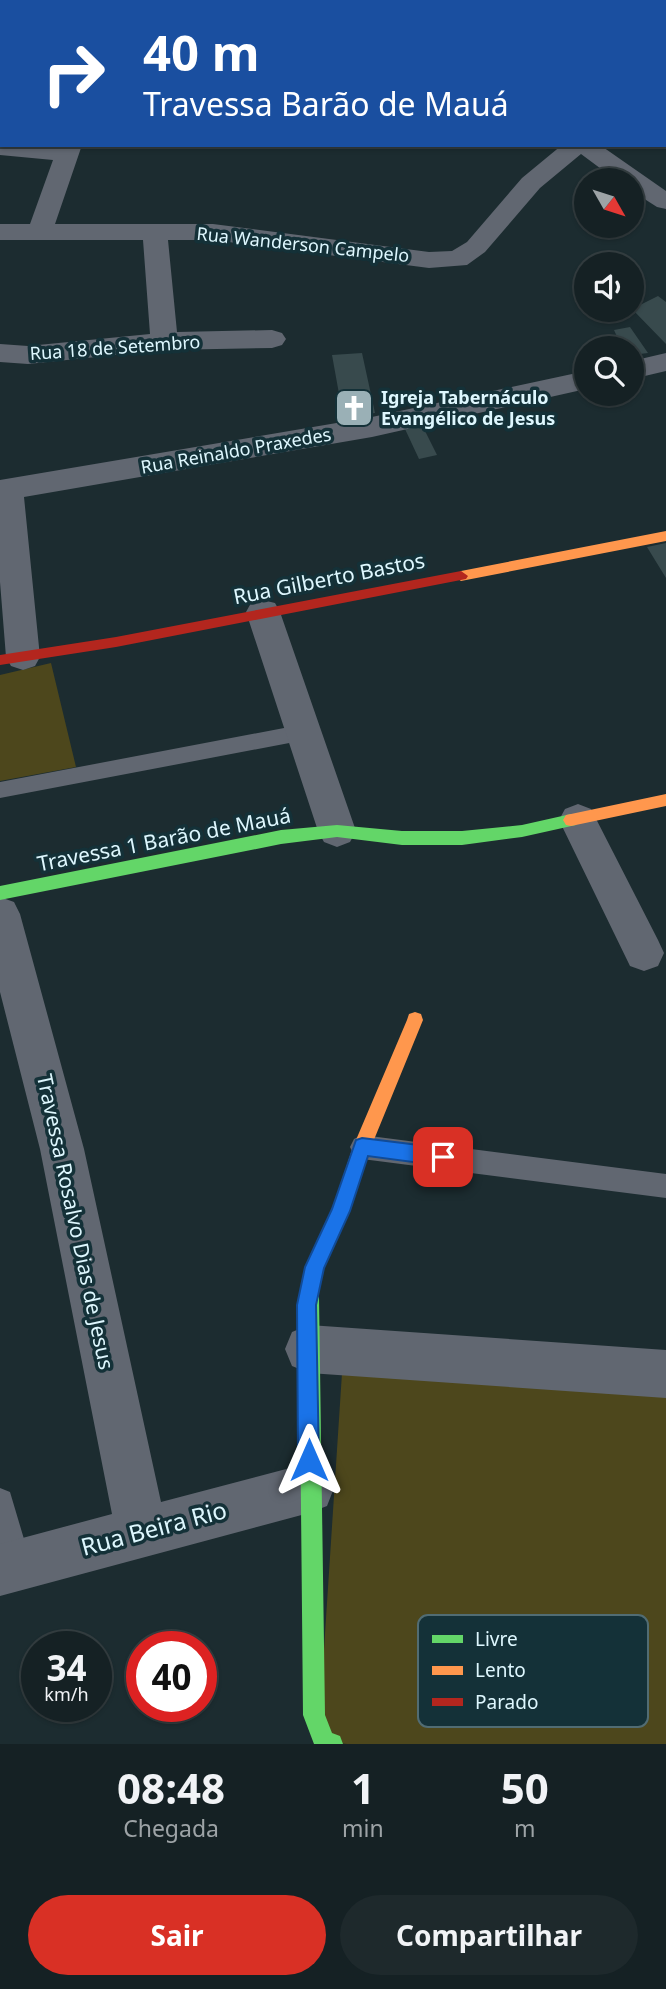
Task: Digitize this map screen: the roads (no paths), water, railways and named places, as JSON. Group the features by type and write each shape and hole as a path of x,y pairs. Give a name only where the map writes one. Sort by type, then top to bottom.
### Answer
{"street":[{"name":"Rua Wanderson Campelo","path":"0,232 213,232 429,260 458,259 476,247 531,183 575,147"},
{"path":"588,147 615,168"},
{"path":"0,148 68,150 39,234"},
{"path":"644,188 666,202"},
{"path":"155,233 164,341"},
{"name":"Rua 18 de Setembro","path":"0,354 28,355 164,341 272,340"},
{"path":"644,367 666,362"},
{"name":"Rua Reinaldo Praxedes","path":"4,490 372,427 574,383"},
{"path":"4,490 11,659"},
{"name":"Rua Gilberto Bastos","path":"11,659 116,642 666,536"},
{"path":"263,612 337,831"},
{"name":"Travessa 1 Barão de Mauá","path":"0,892 281,836 337,831 402,838 462,838 578,820 666,800"},
{"path":"578,820 643,953"},
{"name":"Travessa Rosalvo Dias de Jesus","path":"0,914 62,1149 141,1531"},
{"path":"328,1742 314,1715 307,1305 315,1267 340,1211 362,1147 415,1020"},
{"path":"309,1349 666,1374"},
{"name":"Rua Beira Rio","path":"9,1568 309,1488"}],"lane":[{"path":"0,790 305,732"},
{"path":"362,1147 666,1186"},
{"path":"0,1502 9,1568"}],"place":[{"name":"Igreja Tabernáculo Evangélico de Jesus","path":"354,408"}]}
